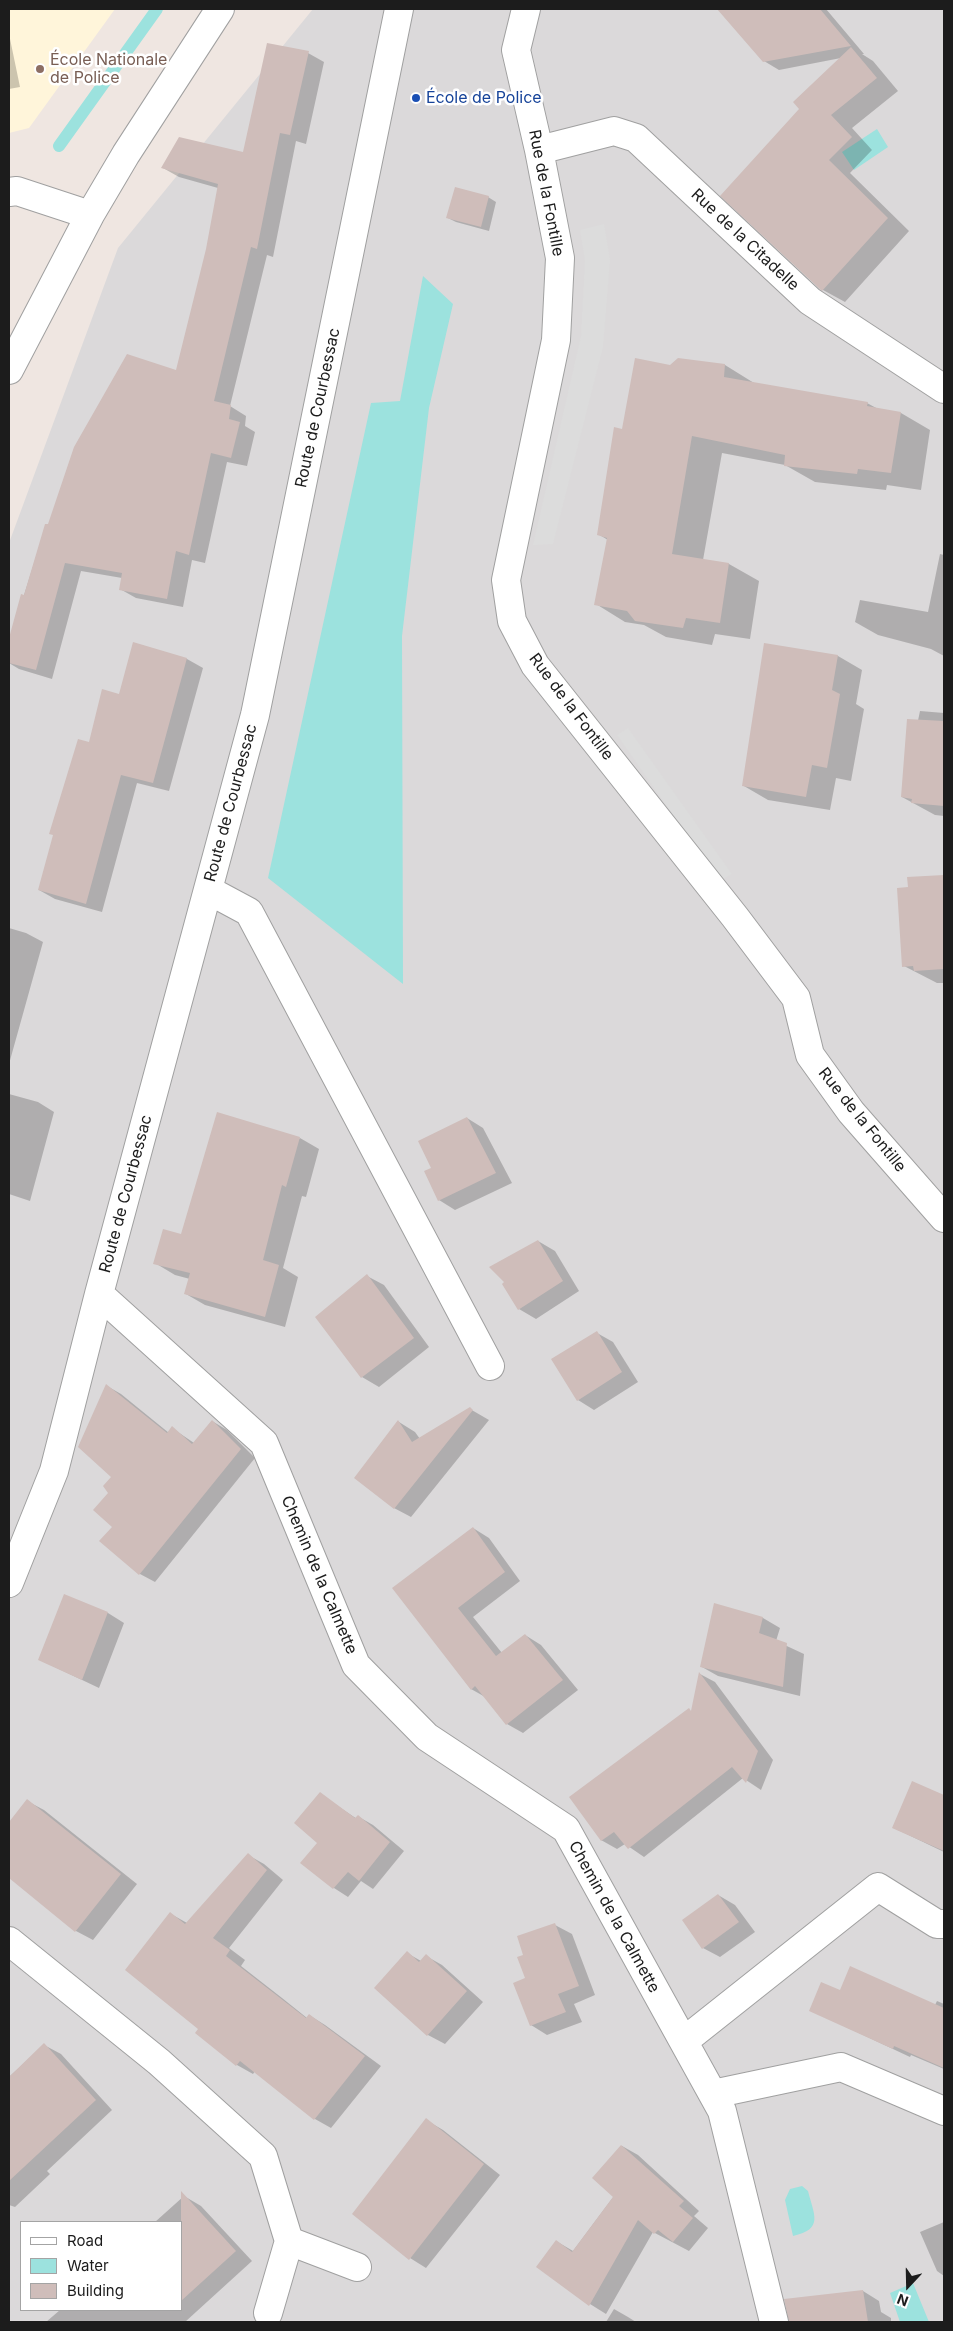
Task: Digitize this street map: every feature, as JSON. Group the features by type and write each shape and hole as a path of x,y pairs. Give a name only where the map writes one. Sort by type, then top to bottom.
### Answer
{"street":[{"path":"9,370 90,215 126,154 220,9"},
{"name":"Route de Courbessac","path":"9,1583 54,1470 99,1294 255,715 398,9"},
{"name":"Rue de la Fontille","path":"526,9 516,50 560,258 556,340 506,580 512,621 535,665 735,917 796,998 810,1055 851,1112 944,1218"},
{"name":"Rue de la Citadelle","path":"538,150 614,131 636,138 810,301 944,390"},
{"path":"9,192 17,191 90,215"},
{"path":"208,890 249,912 490,1366"},
{"name":"Chemin de la Calmette","path":"99,1294 264,1443 356,1665 428,1737 566,1829 722,2112 774,2322"},
{"path":"684,2041 878,1887 937,1924 944,1924"},
{"path":"9,1940 159,2062 263,2156 289,2241 268,2313"},
{"path":"713,2094 841,2068 944,2111"},
{"path":"289,2241 357,2267"}],"shaded area":[{"name":"École Nationale de Police","path":"9,9 115,9 29,128 9,133"},
{"path":"313,9 944,9 944,2322 9,2322 9,543 118,248"},
{"path":"604,224 610,260 603,347 553,544 533,545 581,336 585,261 580,230"},
{"path":"628,728 732,874 719,881 617,735"}],"water":[{"path":"877,129 888,147 854,170 842,152"},
{"path":"423,276 453,304 429,408 402,636 403,984 268,878 371,403 400,401"},
{"path":"802,2186 808,2191 814,2220 813,2225 809,2229 793,2236 785,2200 790,2189"},
{"path":"913,2283 929,2322 900,2322 890,2293"}],"building":[{"path":"717,9 820,9 851,46 763,62"},
{"path":"267,43 309,51 290,135 280,133 257,249 251,247 214,401 231,405 229,419 240,422 231,458 211,453 189,555 176,551 167,599 119,590 122,573 65,563 36,670 9,663 9,638 21,594 24,595 45,524 48,524 74,447 127,354 176,370 206,249 218,184 161,168 179,137 243,152"},
{"path":"851,47 877,78 831,115 852,137 829,160 888,218 822,291 720,196 799,109 793,102"},
{"path":"455,187 489,196 481,227 446,218"},
{"path":"635,358 670,365 678,358 725,364 724,377 868,402 867,406 901,412 891,473 858,469 857,474 784,466 785,455 692,436 672,554 729,563 720,623 686,618 683,628 635,621 627,611 594,605 607,538 597,535 614,427 622,429"},
{"path":"133,642 187,658 153,783 121,775 86,904 38,890 53,835 49,834 78,739 89,742 102,689 119,694"},
{"path":"764,643 838,655 832,690 840,694 827,768 812,765 806,797 742,786"},
{"path":"907,719 944,721 944,806 911,803 912,799 901,797"},
{"path":"944,875 944,969 914,971 913,966 902,967 897,888 908,887 907,877"},
{"path":"217,1112 300,1137 286,1187 282,1185 263,1260 279,1265 265,1317 184,1294 190,1273 153,1264 163,1229 181,1234"},
{"path":"467,1117 496,1173 438,1201 424,1171 431,1168 418,1141"},
{"path":"538,1240 563,1281 518,1310 502,1284 504,1282 489,1267"},
{"path":"367,1274 414,1338 361,1378 315,1317"},
{"path":"597,1331 622,1372 577,1401 551,1359"},
{"path":"106,1384 167,1433 172,1426 192,1444 212,1420 241,1449 139,1575 99,1541 112,1527 93,1510 108,1493 103,1486 111,1477 78,1447"},
{"path":"470,1407 473,1410 394,1509 354,1478 398,1420 412,1442"},
{"path":"473,1527 505,1572 458,1608 496,1656 525,1634 563,1680 506,1725 475,1686 471,1690 392,1588"},
{"path":"64,1594 108,1612 82,1680 38,1660"},
{"path":"714,1603 763,1617 759,1633 787,1643 783,1687 700,1667"},
{"path":"699,1672 758,1751 746,1783 732,1767 628,1849 614,1832 601,1841 569,1797 689,1708 691,1711"},
{"path":"912,1781 944,1795 944,1851 892,1828"},
{"path":"320,1792 355,1818 358,1815 390,1842 359,1881 348,1872 333,1889 300,1863 317,1843 294,1823"},
{"path":"27,1799 121,1874 75,1932 9,1878 9,1822"},
{"path":"248,1853 267,1870 213,1938 230,1950 226,1956 306,2018 309,2014 365,2056 314,2120 240,2061 236,2066 195,2033 198,2029 125,1970 170,1912 185,1924"},
{"path":"718,1894 739,1922 702,1949 682,1920"},
{"path":"555,1923 579,1986 558,1994 566,2012 530,2026 513,1983 525,1978 517,1957 523,1955 517,1936"},
{"path":"407,1951 419,1962 426,1954 467,1991 427,2036 374,1988"},
{"path":"850,1966 944,2008 944,2068 894,2046 893,2049 809,2011 821,1982 840,1990"},
{"path":"44,2043 96,2100 9,2181 9,2077"},
{"path":"426,2118 484,2164 409,2260 352,2214"},
{"path":"621,2145 684,2201 679,2206 693,2218 673,2242 658,2230 654,2234 638,2220 589,2306 536,2267 556,2240 572,2252 613,2197 592,2178"},
{"path":"181,2191 236,2251 182,2300 182,2221"},
{"path":"863,2290 868,2322 789,2322 784,2299"}],"waterway":[{"path":"59,146 157,9"}],"place":[{"name":"École Nationale de Police","path":"40,69"},
{"name":"École de Police","path":"416,98"}]}
